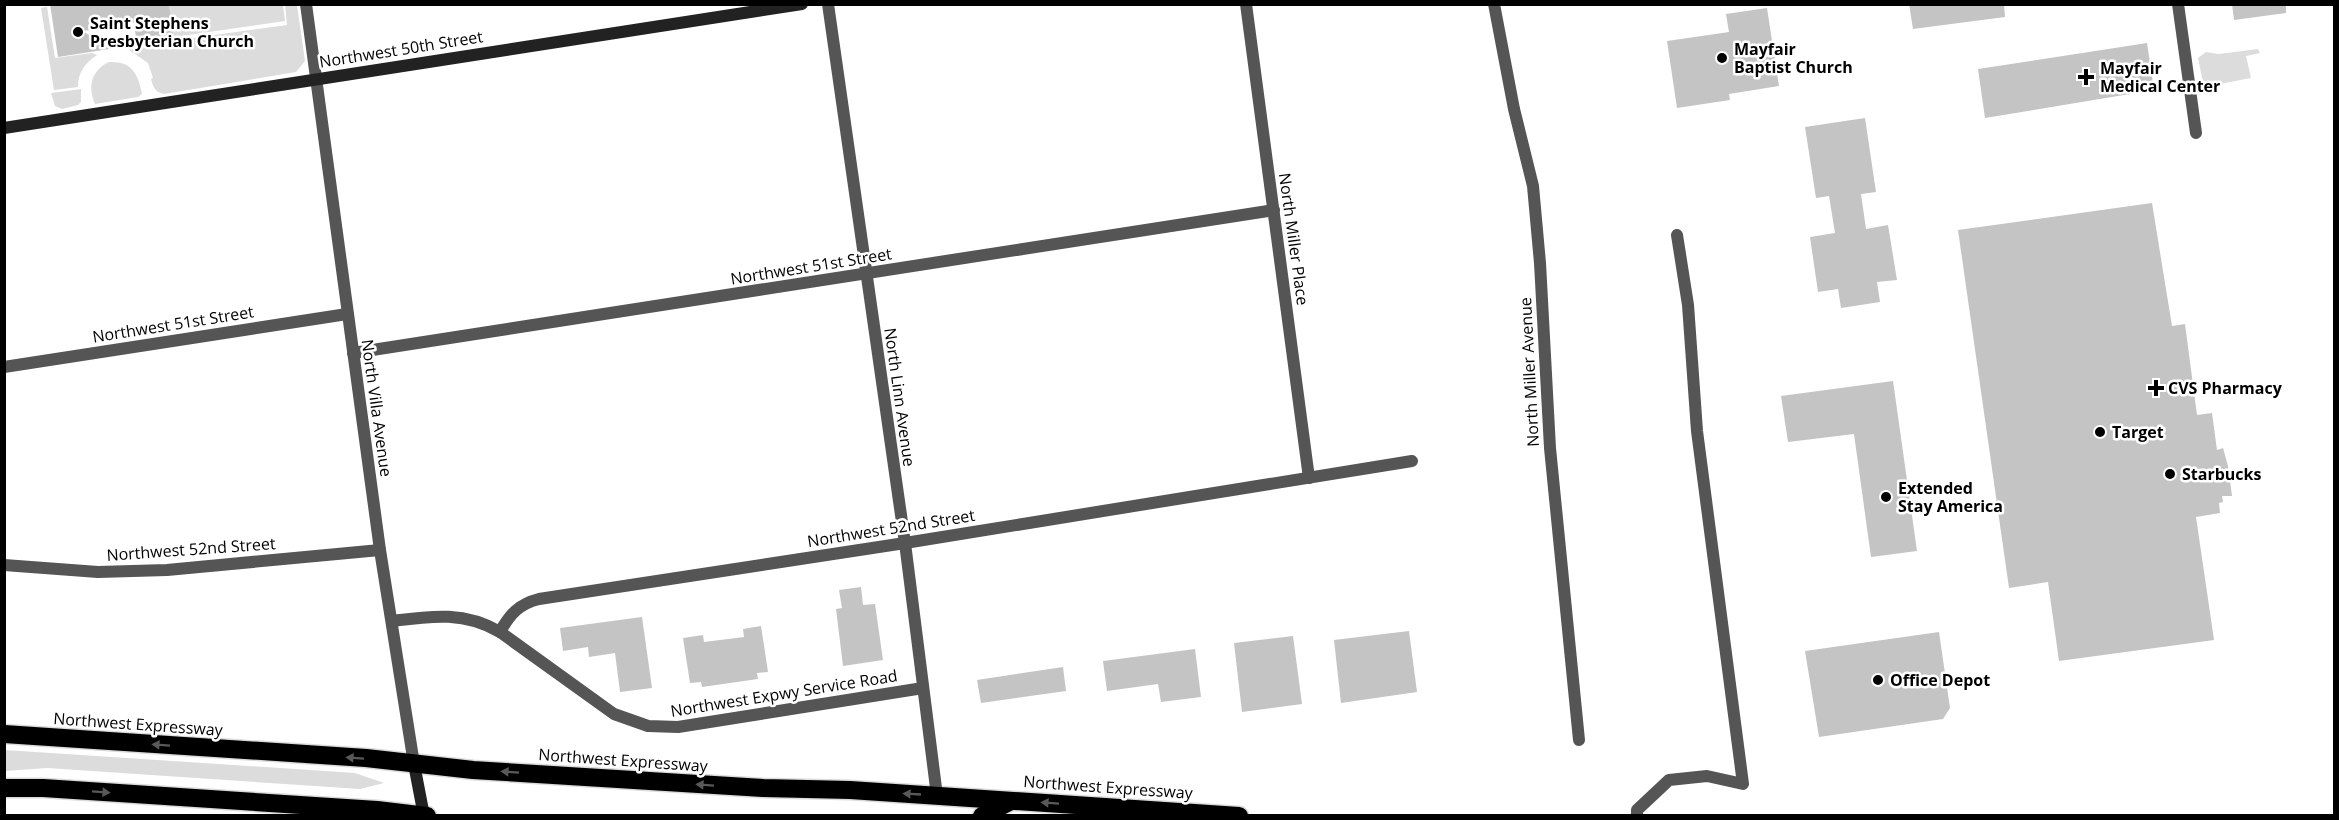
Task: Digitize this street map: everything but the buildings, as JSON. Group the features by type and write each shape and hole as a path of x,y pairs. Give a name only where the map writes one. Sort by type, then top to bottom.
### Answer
{"highway":[{"name":"Northwest Expressway","path":"4,734 354,758 473,770 937,796 1239,816"},
{"path":"4,788 55,789 425,815"},
{"path":"982,816 1012,801"}],"street":[{"name":"North Villa Avenue","path":"306,4 380,549 414,764 425,815"},
{"name":"Northwest 50th Street","path":"4,128 802,4"},
{"name":"North Linn Avenue","path":"828,4 905,543 937,796"},
{"name":"North Miller Place","path":"1246,4 1309,478"},
{"name":"North Miller Avenue","path":"1494,4 1514,109 1533,186 1540,263 1550,448 1579,740"},
{"path":"2178,4 2196,133"},
{"name":"Northwest 51st Street","path":"352,353 1274,210"},
{"path":"1637,816 1637,810 1669,780 1707,776 1743,784 1697,431 1688,305 1677,235"},
{"name":"Northwest 51st Street","path":"4,367 347,314"},
{"name":"Northwest 52nd Street","path":"500,632 516,609 526,602 539,599 905,543 1412,461"},
{"name":"Northwest 52nd Street","path":"4,566 98,572 167,570 380,549"},
{"path":"392,621 427,616 460,616 485,623 500,632"},
{"name":"Northwest Expwy Service Road","path":"500,632 614,714 631,722 655,727 678,727 923,688"}],"shaded area":[{"path":"169,5 283,5 285,21 174,37"},
{"path":"285,5 297,5 305,61 296,72 164,94 158,92 154,87 148,63 129,50 129,48 162,47 178,40 287,25"},
{"path":"47,7 55,58 92,53 97,55 83,68 78,87 54,90 41,8"},
{"path":"2258,49 2260,53 2246,56 2251,78 2204,87 2198,58 2206,52 2219,54"},
{"path":"109,62 123,64 133,70 142,94 138,97 95,104 91,91 93,79 99,69"},
{"path":"81,89 81,102 78,105 62,109 55,106 51,93"},
{"path":"5,750 355,773 384,783 360,789 47,768 5,771"}],"place":[{"name":"Saint Stephens Presbyterian Church","path":"78,32"},
{"name":"Mayfair Baptist Church","path":"1722,58"},
{"name":"Mayfair Medical Center","path":"2086,77"},
{"name":"CVS Pharmacy","path":"2156,388"},
{"name":"Target","path":"2100,432"},
{"name":"Starbucks","path":"2170,474"},
{"name":"Extended Stay America","path":"1886,497"},
{"name":"Office Depot","path":"1878,680"}]}
